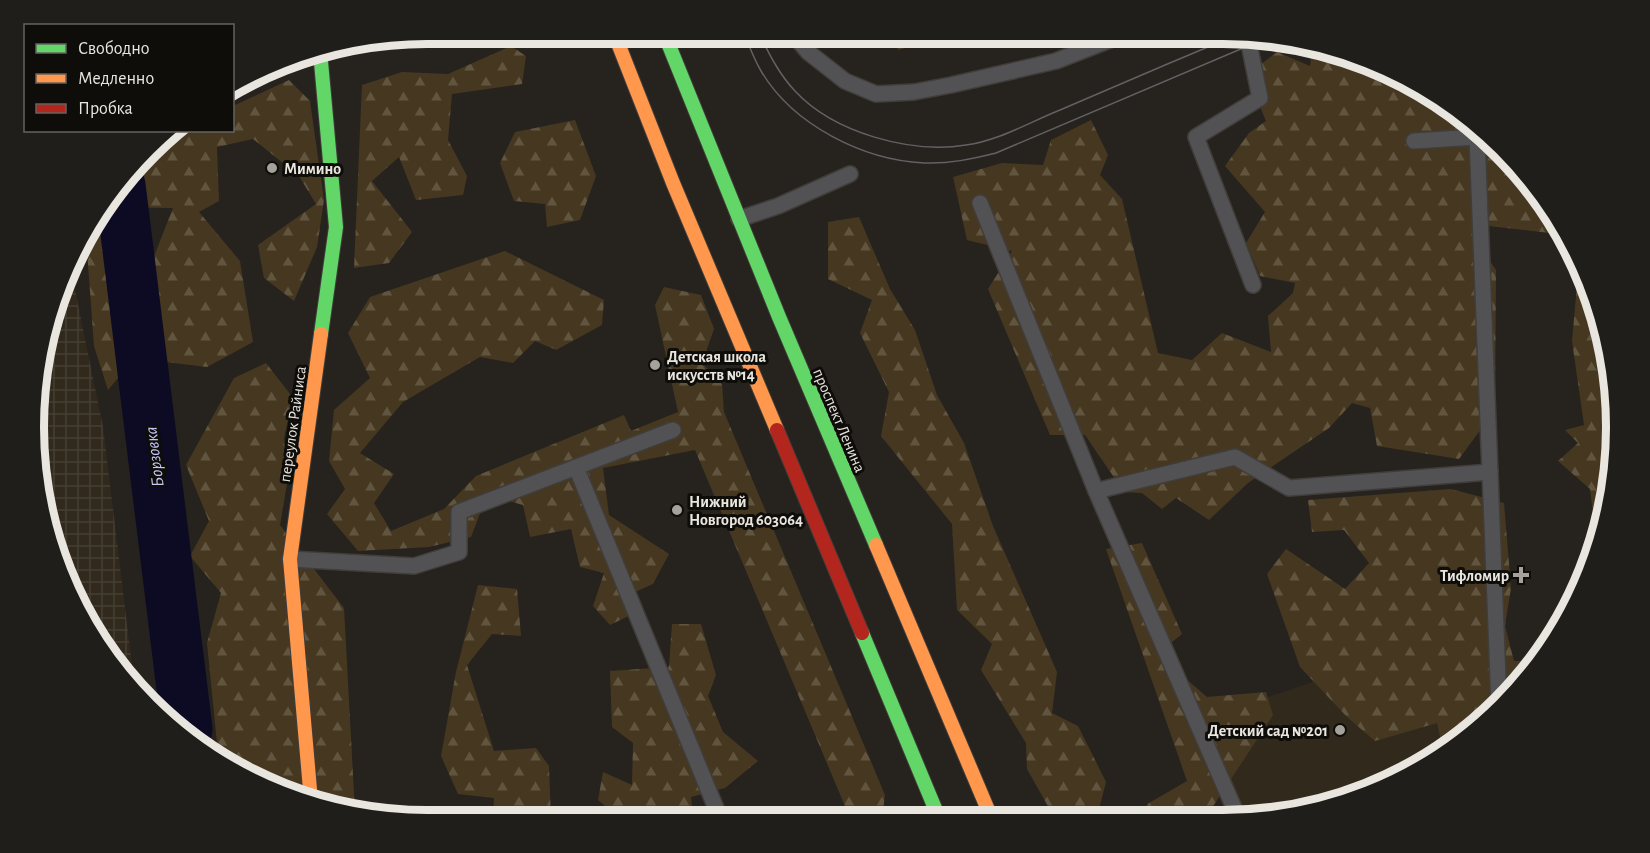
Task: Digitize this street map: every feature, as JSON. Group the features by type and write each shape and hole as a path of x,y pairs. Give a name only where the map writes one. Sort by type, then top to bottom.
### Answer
{"main road":[{"path":"618,43 673,183 936,810"},
{"name":"проспект Ленина","path":"668,43 739,219 988,810"},
{"name":"переулок Райниса","path":"310,791 290,559 336,227 321,59"}],"lane":[{"path":"800,43 808,52 845,81 876,94 914,92 951,85 1056,61 1102,43"},
{"path":"1249,44 1260,99 1196,137 1253,285"},
{"path":"1414,141 1474,137"},
{"path":"1477,140 1499,691"},
{"path":"739,219 778,206 850,174"},
{"path":"980,203 1096,490 1235,810"},
{"path":"290,559 414,566 459,552 459,512 673,430"},
{"path":"1096,490 1235,457 1289,488 1490,472"},
{"path":"576,467 717,810"}],"shaded area":[{"path":"73,280 103,427 133,672 108,639 83,596 64,550 47,476 44,452 44,401 47,377 57,327"},
{"name":"Детский сад №201","path":"1477,627 1465,723 1415,758 1347,789 1298,802 1242,809 1202,719"}],"green space":[{"path":"891,43 920,43 899,50"},
{"path":"511,46 526,56 522,84 452,94 448,140 467,176 463,195 416,200 399,157 372,181 412,232 389,263 354,268 362,85 402,72 448,74"},
{"path":"1277,52 1310,66 1312,54 1347,64 1393,83 1436,108 1476,139 1511,174 1527,193 1554,234 1489,226 1477,242 1496,270 1495,410 1459,459 1377,446 1370,408 1352,403 1329,428 1248,483 1209,520 1176,498 1162,509 1142,493 1124,492 1085,435 1050,435 988,289 1012,251 967,240 953,177 1002,163 1043,165 1051,140 1091,120 1108,155 1100,175 1122,199 1158,353 1192,360 1222,333 1271,352 1268,316 1293,293 1295,283 1260,276 1246,243 1265,212 1225,166 1249,133 1266,121 1247,75"},
{"path":"289,80 310,101 324,200 317,247 294,301 264,278 258,245 316,204 299,176 253,139 217,147 219,201 199,212 240,261 253,342 207,367 157,361 149,269 173,208 113,207 139,174 182,132 234,132 234,106"},
{"path":"575,120 596,176 580,220 547,227 545,204 514,201 500,163 515,132"},
{"path":"859,217 890,289 915,330 937,395 964,443 993,526 1057,672 1052,713 1078,726 1106,782 1099,810 1050,810 1027,769 1026,743 981,670 992,644 957,610 952,524 881,436 889,392 860,333 872,300 828,279 828,222"},
{"path":"104,220 118,378 108,390 94,346 87,250"},
{"path":"505,251 604,300 602,325 556,350 535,341 513,363 480,357 403,402 360,453 394,474 374,503 391,531 444,509 476,476 624,415 631,431 678,412 655,305 664,287 701,295 714,329 702,363 722,384 724,412 885,795 883,810 847,810 695,450 603,468 609,515 669,554 653,584 635,592 643,609 610,625 593,606 604,573 580,567 571,529 530,537 523,505 487,495 471,537 429,547 358,551 327,514 345,489 329,461 334,410 370,378 348,333 370,297"},
{"path":"1577,281 1586,303 1599,352 1606,401 1606,452 1594,522 1590,489 1558,461 1578,443 1565,430 1584,425 1572,341"},
{"path":"266,363 293,398 284,438 287,483 280,525 344,608 354,802 303,789 280,780 257,770 217,747 207,643 221,593 190,556 209,521 186,465 234,378"},
{"path":"1451,489 1504,503 1511,588 1505,626 1514,661 1526,661 1494,697 1441,741 1437,723 1375,741 1347,717 1300,667 1267,574 1286,549 1345,589 1369,563 1344,530 1312,532 1308,500"},
{"path":"1142,543 1182,634 1157,654 1207,697 1266,692 1273,715 1212,808 1206,810 1143,810 1149,803 1187,781 1106,549"},
{"path":"478,585 517,589 521,636 492,634 467,665 494,751 536,748 549,766 551,810 493,810 494,798 458,794 441,756 456,672"},
{"path":"672,624 701,624 716,675 708,696 723,732 758,761 725,788 691,797 692,810 610,810 598,800 603,772 632,785 633,743 612,727 610,671 669,667"}],"waterway":[{"name":"Борзовка","path":"121,195 186,724"}],"tram line":[{"path":"748,43 758,66 775,90 791,108 811,123 854,147 877,155 924,163 960,161 996,153 1252,44"},
{"path":"764,43 775,64 795,91 811,106 830,118 874,137 898,143 944,147 978,143 1002,135 1218,43"}],"traffic: fast":[{"path":"668,43 779,317 876,545"},
{"path":"321,59 336,227 321,334"},
{"path":"862,633 936,810"}],"traffic: slow":[{"path":"618,43 673,183 777,430"},
{"path":"310,791 290,559 321,334"},
{"path":"876,545 988,810"}],"traffic: jam":[{"path":"777,430 862,633"}],"place":[{"name":"Мимино","path":"272,168"},
{"name":"Детская школа искусств №14","path":"655,365"},
{"name":"Нижний Новгород 603064","path":"677,510"},
{"name":"Тифломир","path":"1521,575"},
{"name":"Детский сад №201","path":"1340,730"}]}
